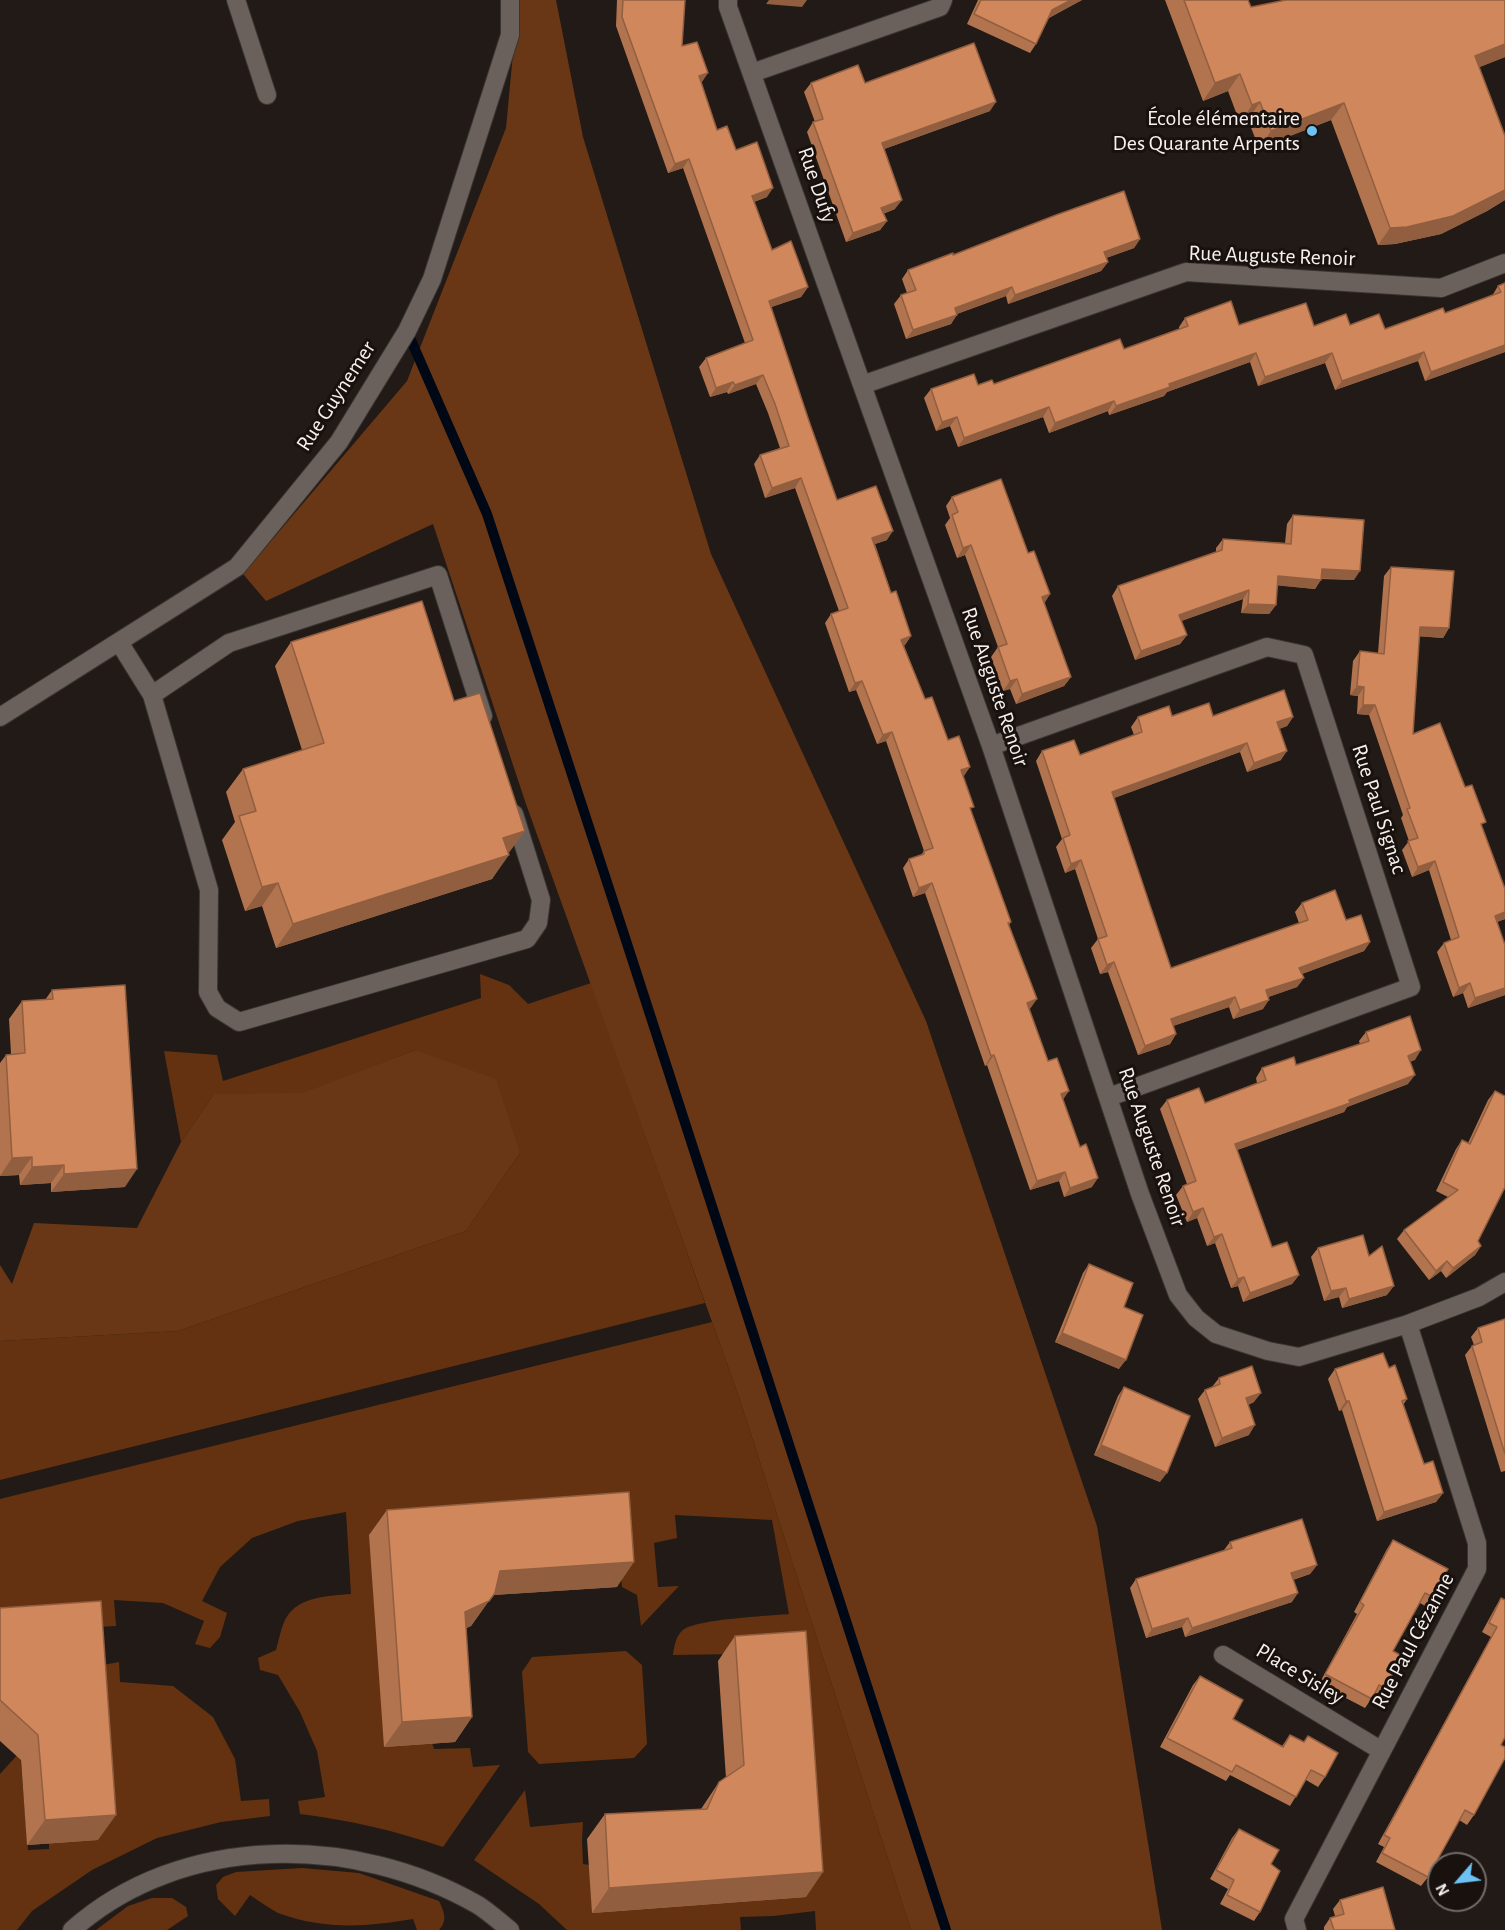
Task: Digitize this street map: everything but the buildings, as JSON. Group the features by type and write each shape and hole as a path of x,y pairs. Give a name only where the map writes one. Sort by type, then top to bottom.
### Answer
{"street":[{"path":"236,0 267,95"},
{"name":"Rue Guynemer","path":"0,717 237,567 339,442 407,331 432,279 510,35 510,0"},
{"name":"Rue Dufy","path":"728,0 728,7 862,385"},
{"path":"752,73 940,7 943,0"},
{"name":"Rue Auguste Renoir","path":"1505,263 1441,288 1186,272 862,385 991,746 1140,1194 1178,1295 1196,1318 1216,1334 1268,1351 1299,1357 1408,1324 1479,1298 1505,1282"},
{"path":"152,695 229,643 438,575 488,732"},
{"path":"119,642 152,695 209,890 208,992 217,1008 238,1022 527,939 538,923 541,900 509,799"},
{"name":"Rue Paul Signac","path":"991,746 1267,647 1304,655 1411,987 1109,1097"},
{"name":"Rue Paul Cézanne","path":"1297,1930 1294,1919 1477,1569 1478,1543 1408,1324"},
{"name":"Place Sisley","path":"1223,1655 1382,1751"},
{"path":"72,1930 117,1897 186,1868 230,1858 284,1853 361,1861 402,1871 439,1885 480,1906 510,1930"}],"shaded area":[{"path":"518,0 556,0 583,137 711,554 926,1021 1097,1526 1162,1930 911,1930 739,1397 526,804 433,524 266,601 243,574 407,381 506,128"},
{"path":"480,974 509,985 528,1004 591,983 705,1303 0,1480 0,1341 178,1331 466,1231 520,1153 415,1050 303,1094 214,1094 181,1142 164,1051 217,1055 223,1081 481,998"},
{"path":"415,1050 496,1079 520,1153 466,1231 178,1331 0,1341 0,1265 12,1284 34,1223 137,1228 181,1142 214,1094 303,1093"},
{"path":"712,1322 739,1397 911,1930 816,1930 815,1911 740,1917 741,1930 567,1930 539,1904 474,1860 525,1790 530,1827 583,1822 583,1864 805,1897 738,1654 673,1655 679,1635 691,1626 717,1621 789,1614 772,1520 675,1515 677,1538 654,1543 658,1587 679,1586 641,1626 637,1595 622,1587 620,1566 369,1535 434,1749 470,1748 473,1767 500,1765 443,1847 372,1827 300,1814 298,1801 325,1797 317,1751 300,1712 278,1675 260,1670 258,1658 276,1650 286,1618 299,1605 315,1598 351,1594 346,1512 298,1521 252,1538 220,1567 202,1601 227,1613 220,1637 210,1648 195,1644 204,1621 163,1603 114,1600 116,1626 0,1632 0,1499"},
{"path":"626,1651 642,1665 647,1744 634,1758 539,1764 528,1752 522,1672 532,1657"},
{"path":"119,1662 120,1682 173,1686 213,1717 235,1759 241,1801 269,1799 270,1816 221,1822 157,1838 92,1870 32,1911 17,1930 0,1930 0,1774 20,1752 28,1850 49,1849 49,1843 98,1840 103,1665"},
{"path":"302,1868 359,1873 439,1901 444,1912 444,1923 439,1930 417,1930 413,1919 362,1925 312,1922 278,1913 250,1895 235,1916 218,1899 216,1885 223,1877 236,1872"},
{"path":"152,1898 172,1898 186,1907 188,1916 167,1930 96,1930 128,1906"}],"waterway":[{"path":"407,331 487,514 946,1930"}],"place":[{"name":"École élémentaire Des Quarante Arpents","path":"1312,131"}]}
